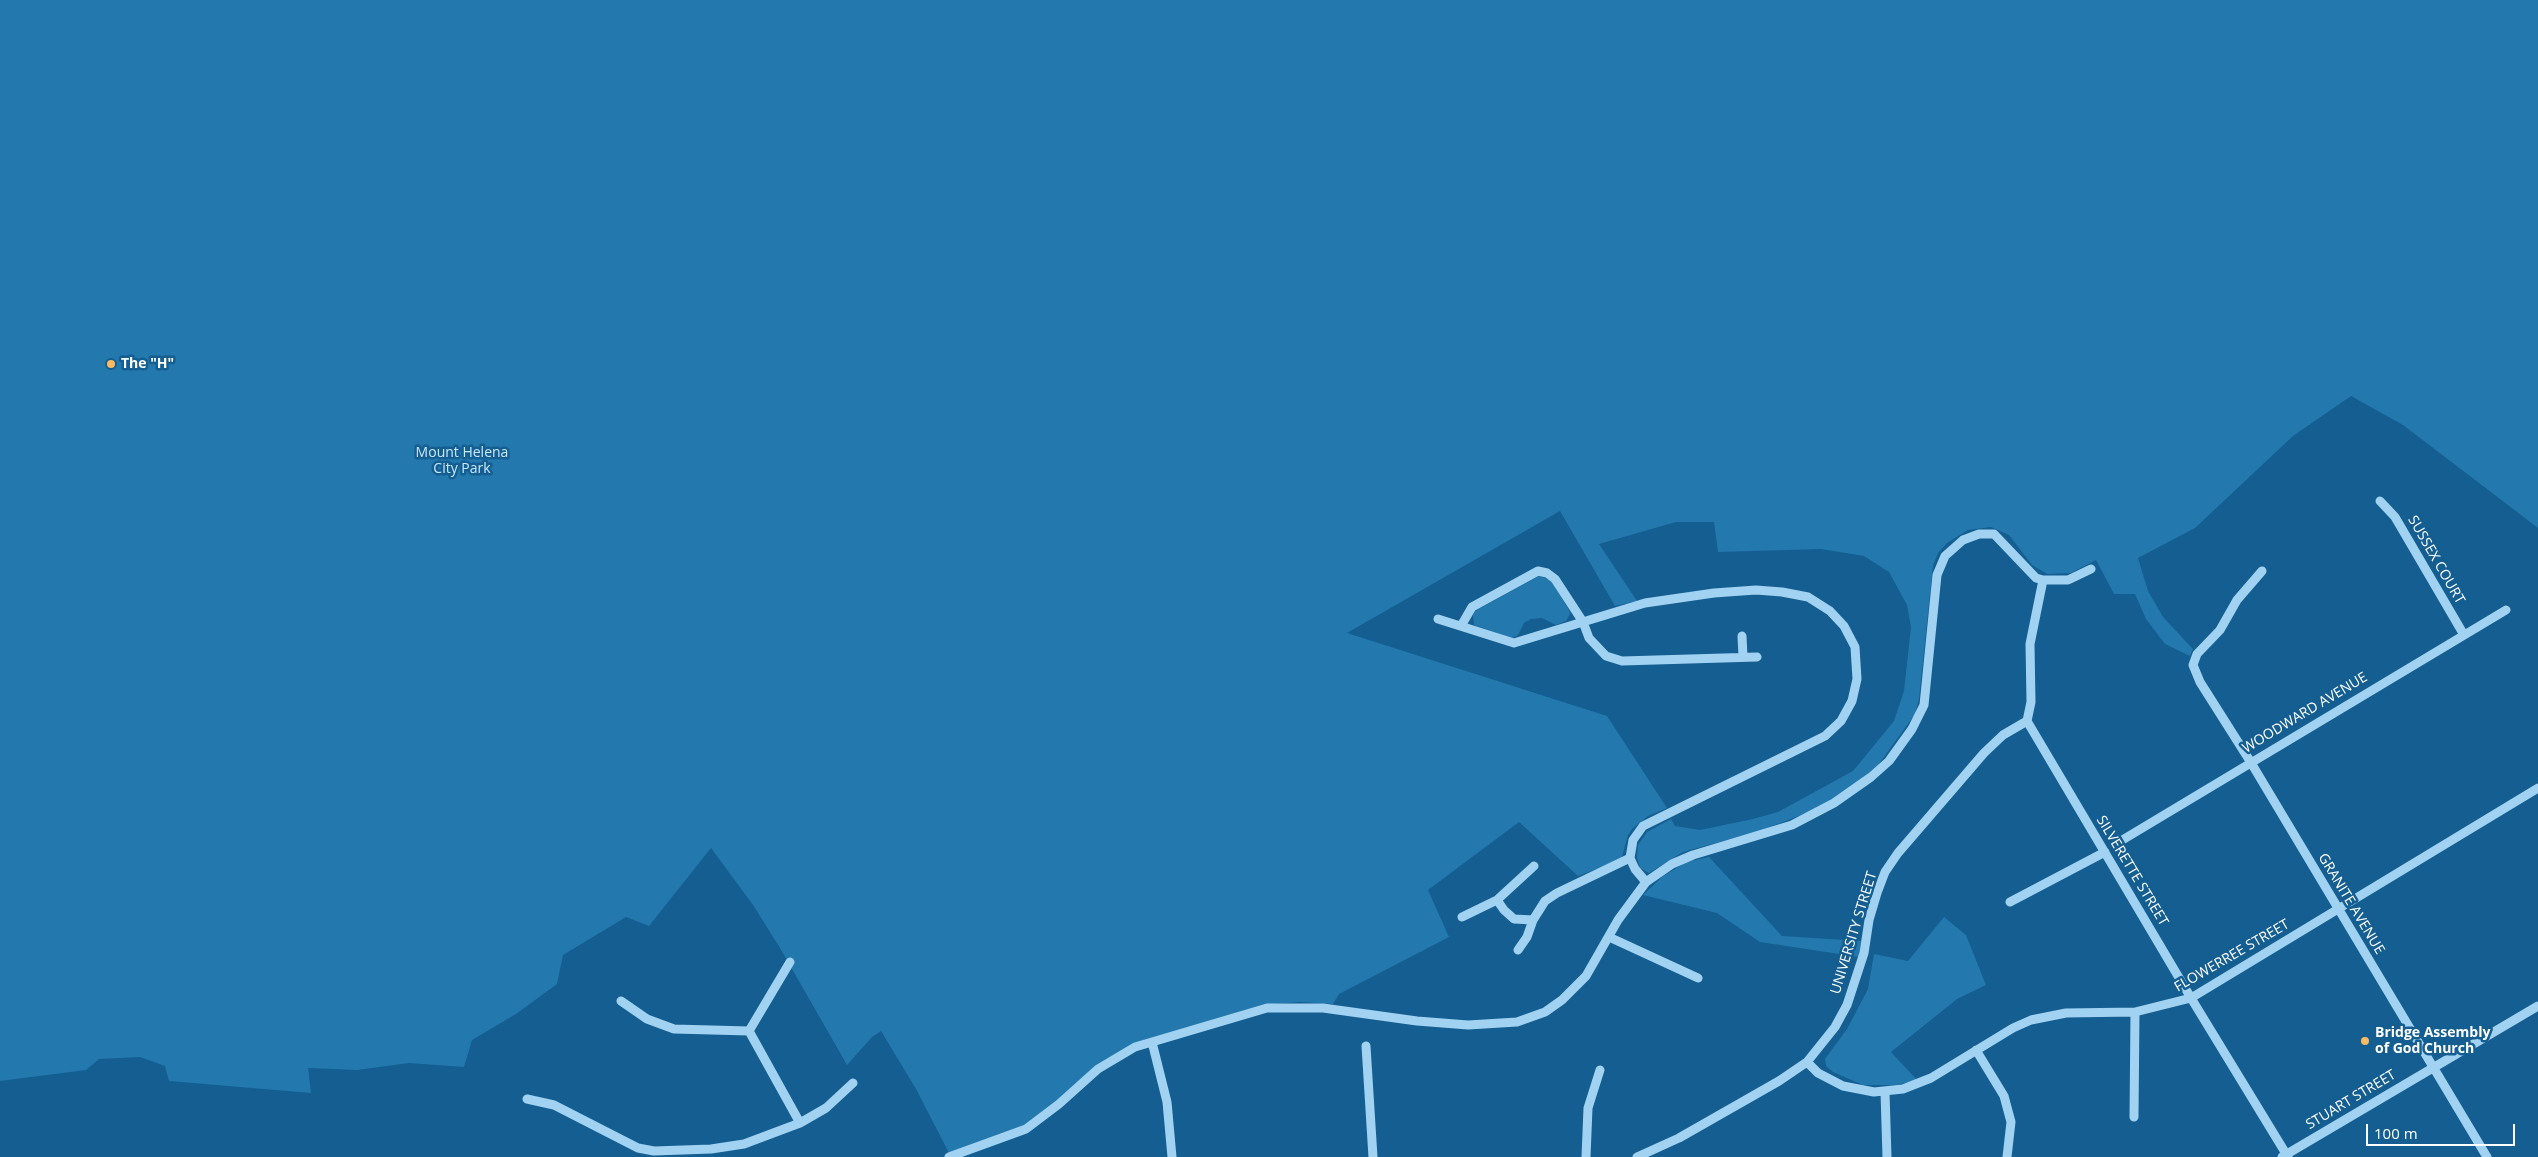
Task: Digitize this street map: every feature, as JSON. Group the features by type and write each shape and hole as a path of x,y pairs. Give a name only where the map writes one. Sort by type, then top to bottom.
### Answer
{"street":[{"name":"SUSSEX COURT","path":"2380,501 2395,517 2464,635"},
{"path":"949,1157 1026,1129 1059,1104 1098,1069 1127,1052 1152,1042 1267,1008 1298,1006 1468,1025 1517,1022 1544,1012 1575,989 1586,976 1609,937 1646,882 1672,864 1693,855 1792,825 1834,803 1871,777 1889,761 1912,729 1924,705 1938,575 1946,556 1963,540 1979,534 1994,534 2036,578 2043,580 2068,580 2091,568"},
{"path":"1461,626 1472,607 1538,571 1546,573 1555,579 1583,622 1589,638 1606,656 1622,661 1757,657"},
{"name":"GRANITE AVENUE","path":"2262,572 2237,600 2220,630 2197,654 2193,665 2200,682 2487,1157"},
{"path":"2027,722 2032,702 2030,644 2043,580"},
{"path":"1438,619 1514,643 1645,603 1681,597 1756,590 1782,592 1808,598 1830,611 1844,626 1856,647 1858,658 1856,689 1844,716 1834,729 1810,744 1676,808 1643,826 1633,840 1630,858 1635,869 1646,882"},
{"name":"WOODWARD AVENUE","path":"2118,842 2506,610"},
{"path":"1742,636 1743,657"},
{"name":"SILVERETTE STREET","path":"2027,722 2286,1156"},
{"name":"UNIVERSITY STREET","path":"1637,1157 1679,1138 1779,1081 1807,1062 1835,1027 1850,997 1864,953 1869,920 1885,872 1898,852 1984,753 2003,736 2027,722"},
{"name":"FLOWERREE STREET","path":"1807,1062 1818,1073 1843,1086 1860,1091 1885,1092 1916,1085 2013,1028 2045,1016 2066,1013 2135,1012 2191,998 2538,788"},
{"path":"2010,902 2105,852"},
{"path":"1518,950 1527,937 1533,920 1545,901 1557,893 1630,858"},
{"path":"1462,917 1497,900 1534,866"},
{"path":"1497,900 1514,919 1533,920"},
{"path":"1609,937 1698,978"},
{"path":"749,1031 790,962"},
{"path":"621,1001 647,1018 674,1028 749,1031"},
{"name":"STUART STREET","path":"2286,1156 2538,1006"},
{"path":"2134,1117 2135,1012"},
{"path":"749,1031 800,1123"},
{"path":"1152,1042 1167,1102 1172,1157"},
{"path":"1366,1046 1373,1157"},
{"path":"1976,1050 2004,1096 2011,1122 2007,1157"},
{"path":"1586,1157 1588,1108 1600,1070"},
{"path":"527,1099 558,1107 638,1148 654,1150 711,1149 744,1144 800,1123 826,1108 853,1083"},
{"path":"1885,1092 1887,1157"},
{"path":"635,1157 638,1148"}],"green space":[{"name":"Mount Helena City Park","path":"0,0 2538,0 2538,528 2403,425 2351,396 2293,436 2195,528 2138,558 2148,591 2163,617 2193,649 2190,656 2165,644 2146,619 2135,594 2114,594 2096,560 2071,573 2047,574 2032,565 2009,535 1991,527 1968,530 1947,543 1938,553 1933,566 1919,699 1915,714 1879,764 1852,788 1815,810 1759,831 1683,852 1649,873 1640,868 1637,857 1638,845 1647,832 1671,819 1675,826 1700,830 1753,819 1778,812 1853,771 1894,721 1904,691 1911,627 1907,605 1889,572 1864,556 1821,549 1718,552 1714,522 1676,522 1599,544 1637,601 1615,606 1560,511 1347,633 1607,716 1667,808 1648,816 1632,829 1628,835 1621,860 1578,876 1519,822 1428,890 1449,937 1339,994 1333,1004 1300,1002 1262,1005 1141,1041 1027,1124 949,1153 916,1089 881,1031 872,1037 847,1065 780,948 753,905 711,848 649,926 626,917 563,955 557,984 516,1014 472,1040 464,1067 409,1063 357,1070 308,1068 311,1093 169,1081 165,1066 140,1057 99,1059 86,1070 0,1081"},
{"path":"1539,576 1551,580 1569,610 1570,614 1566,621 1556,625 1542,618 1531,619 1524,623 1518,635 1512,638 1474,625 1473,615 1475,611"},
{"path":"1709,857 1782,936 1861,941 1859,957 1760,942 1717,913 1643,895 1663,876 1687,862"},
{"path":"1944,917 1966,935 1986,985 1957,999 1891,1052 1917,1080 1897,1085 1863,1085 1833,1072 1826,1066 1825,1059 1847,1029 1868,989 1874,954 1908,961"}],"place":[{"name":"The \"H\"","path":"111,364"},
{"name":"Bridge Assembly of God Church","path":"2365,1041"}]}
